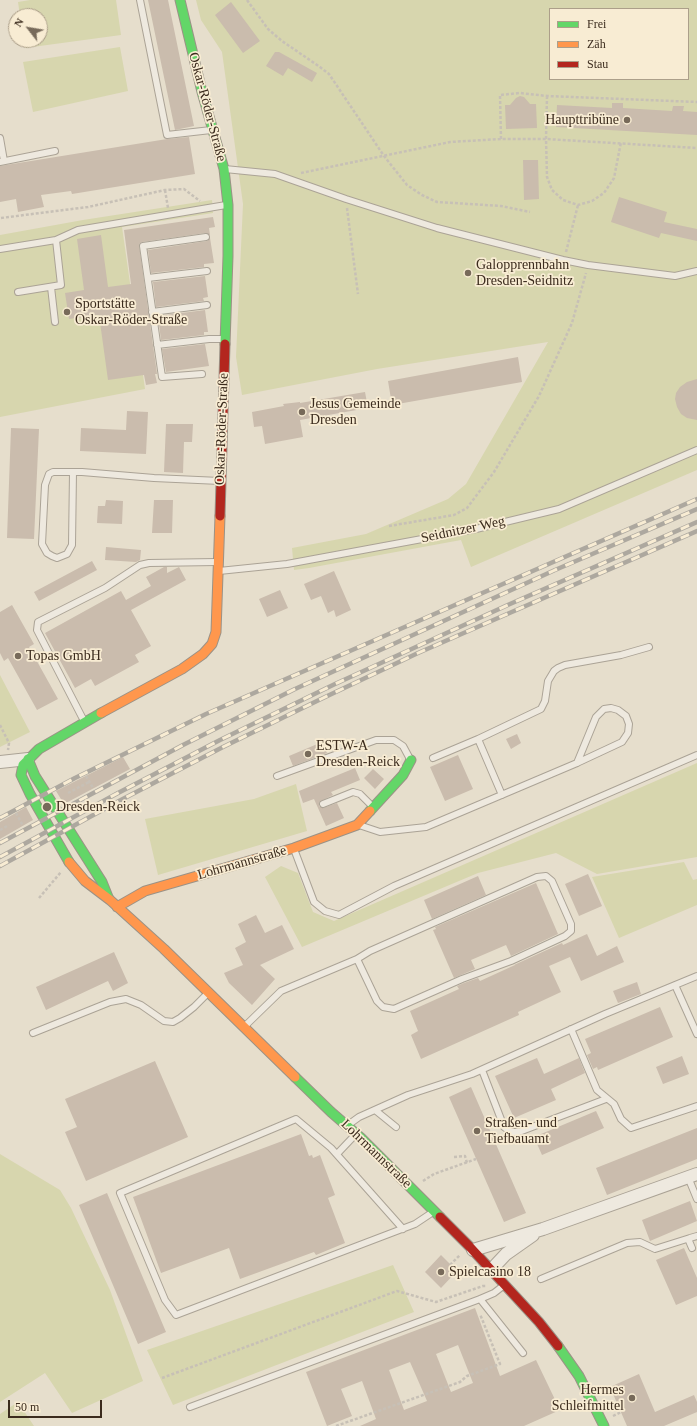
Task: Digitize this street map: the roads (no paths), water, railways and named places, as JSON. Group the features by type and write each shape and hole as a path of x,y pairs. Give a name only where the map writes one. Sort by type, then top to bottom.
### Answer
{"street":[{"name":"Oskar-Röder-Straße","path":"28,759 45,744 182,669 204,654 212,644 216,632 226,339 228,205 224,169 202,92 180,0"},
{"path":"0,762 28,759"},
{"name":"Lohrmannstraße","path":"110,900 102,882 35,776 28,759 23,765 21,775 30,794 70,864 85,881 110,900 209,992 357,1134 473,1250 539,1322 566,1356 579,1376 604,1426"},
{"name":"Lohrmannstraße","path":"117,907 145,891 294,848 357,825 403,775 411,760"},
{"path":"473,1250 543,1229 692,1175"},
{"path":"491,1270 506,1254 543,1229"}],"lane":[{"path":"140,0 167,135 212,130"},
{"path":"0,138 2,161 55,151"},
{"path":"224,169 275,174 346,199 437,228 563,260 588,265 676,276 697,272"},
{"path":"0,249 56,240 78,230 228,205"},
{"path":"202,374 162,377 143,246 206,237"},
{"path":"18,292 61,286 56,240"},
{"path":"148,278 207,271"},
{"path":"51,288 55,322"},
{"path":"152,312 207,305"},
{"path":"157,345 209,339 226,339"},
{"name":"Seidnitzer Weg","path":"85,722 37,630 38,622 105,588 140,565 149,563 218,566 287,564 476,529 559,509 697,450"},
{"path":"73,472 72,545 67,554 57,558 47,553 42,544 45,485 49,474 53,472 73,472 220,481"},
{"path":"433,758 478,739 541,709 545,701 548,681 551,675 558,668 565,665 622,655 649,647"},
{"path":"357,825 380,832 426,827 577,763 622,742 628,733 629,724 626,716 618,710 611,708 604,709 596,717 577,763"},
{"path":"478,739 502,795"},
{"path":"277,776 376,740 394,740 403,746 411,760"},
{"path":"294,848 314,902 325,911 339,915 394,886 697,755"},
{"path":"323,804 353,792 360,794 373,808"},
{"path":"244,1026 281,991 357,960 370,951 537,876 546,876 552,881 571,924 571,931 565,936 511,961 462,979 394,1009 383,1007 377,1001 357,960"},
{"path":"347,1126 359,1117 408,1095 482,1070 571,1029 697,976"},
{"path":"675,985 697,1034"},
{"path":"33,1034 110,1002 126,999 141,1005 164,1021 172,1022 180,1018 194,1007 209,992"},
{"path":"571,1029 597,1090 606,1099 614,1104 621,1119 631,1128 697,1106"},
{"path":"482,1070 504,1127 511,1132 519,1132 606,1099"},
{"path":"375,1110 396,1128"},
{"path":"403,1228 337,1154 296,1119 120,1193 165,1300 176,1315 415,1224 434,1211"},
{"path":"337,1154 357,1134"},
{"path":"692,1175 697,1199"},
{"path":"541,1279 627,1243 640,1242 655,1249 697,1236"},
{"path":"690,1238 689,1241 692,1248"},
{"path":"190,1407 478,1300 494,1293 504,1284"},
{"path":"478,1300 523,1353"}],"railway":[{"path":"0,818 75,778 206,714 697,499"},
{"path":"0,843 183,745 295,689 555,570 697,509"},
{"path":"0,857 220,740 335,684 510,604 697,522"},
{"path":"0,866 119,801 223,747 321,699 418,653 697,531"}],"place":[{"name":"Haupttribüne","path":"627,120"},
{"name":"Galopprennbahn Dresden-Seidnitz","path":"468,273"},
{"name":"Sportstätte Oskar-Röder-Straße","path":"67,312"},
{"name":"Jesus Gemeinde Dresden","path":"302,412"},
{"name":"Topas GmbH","path":"18,656"},
{"name":"ESTW-A Dresden-Reick","path":"308,754"},
{"name":"Dresden-Reick","path":"47,807"},
{"name":"Straßen- und Tiefbauamt","path":"477,1131"},
{"name":"Spielcasino 18","path":"441,1272"},
{"name":"Hermes Schleifmittel","path":"632,1398"}]}
